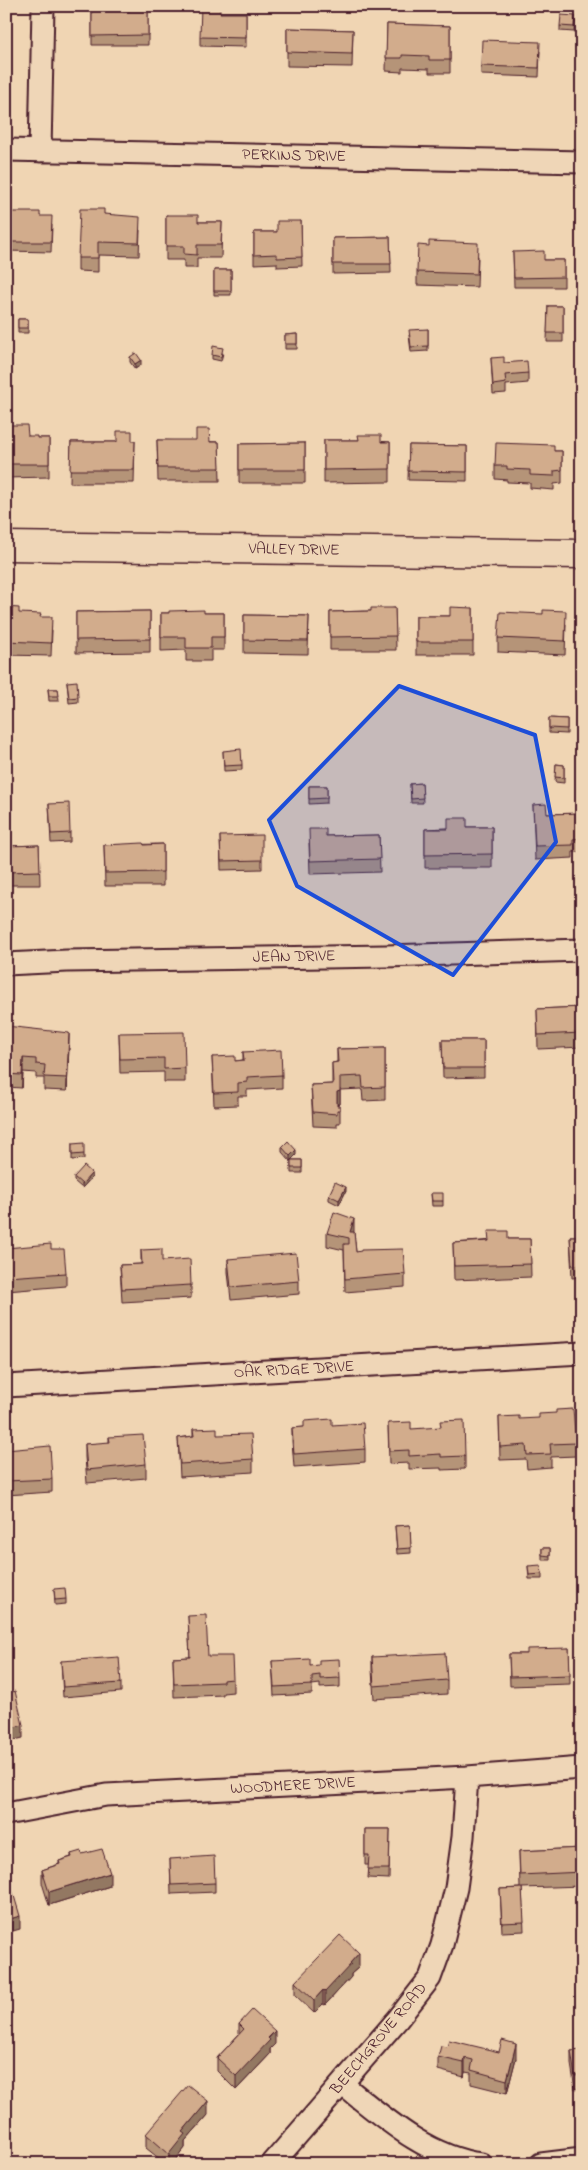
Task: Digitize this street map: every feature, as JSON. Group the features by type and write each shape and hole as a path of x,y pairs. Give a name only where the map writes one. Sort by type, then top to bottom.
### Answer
{"street":[{"path":"40,151 44,6"},
{"name":"PERKINS DRIVE","path":"6,150 582,162"},
{"name":"VALLEY DRIVE","path":"6,546 582,554"},
{"name":"JEAN DRIVE","path":"6,964 582,950"},
{"name":"OAK RIDGE DRIVE","path":"6,1386 582,1353"},
{"name":"WOODMERE DRIVE","path":"6,1814 106,1795 467,1777 582,1768"},
{"name":"BEECHGROVE ROAD","path":"272,2164 398,2019 430,1978 442,1945 456,1888 463,1837 467,1777"},
{"path":"342,2084 392,2124 424,2144 460,2161 481,2164"},
{"path":"541,2164 582,2159"}],"highlighted area":[{"path":"399,686 535,735 556,842 453,975 297,886 269,820"}],"building":[{"path":"130,6 144,6 144,10 148,10 148,35 92,36 92,11 130,11"},
{"path":"201,6 220,6 220,13 246,13 246,38 200,37"},
{"path":"561,15 575,16 574,27 560,26"},
{"path":"387,24 450,26 450,60 429,60 429,56 402,55 402,58 386,58"},
{"path":"287,28 353,30 352,54 287,52"},
{"path":"482,40 540,42 539,68 481,66"},
{"path":"80,209 104,209 104,214 140,217 139,243 98,242 98,258 78,258"},
{"path":"7,212 40,212 40,216 52,216 51,242 7,242"},
{"path":"166,215 198,215 198,222 222,222 221,245 197,245 197,255 184,254 184,246 166,246"},
{"path":"277,221 301,221 302,257 277,258 277,254 254,255 254,232 277,232"},
{"path":"390,237 391,264 333,264 333,238"},
{"path":"429,241 478,243 477,274 417,272 418,245 429,246"},
{"path":"544,251 544,260 564,260 564,277 514,278 513,252"},
{"path":"214,270 231,270 231,291 214,291"},
{"path":"548,306 563,306 563,333 547,333"},
{"path":"18,319 28,319 28,328 18,328"},
{"path":"428,329 428,346 411,347 409,330"},
{"path":"297,334 297,344 285,344 285,335"},
{"path":"213,346 223,348 221,357 212,355"},
{"path":"136,353 141,360 135,364 130,357"},
{"path":"504,357 504,363 527,361 528,373 505,375 506,383 493,385 491,358"},
{"path":"11,425 27,425 28,436 49,438 49,464 6,464 6,436 11,436"},
{"path":"196,429 209,429 210,442 219,442 220,468 158,468 157,440 196,440"},
{"path":"117,431 132,431 132,441 135,441 134,470 70,470 71,442 117,442"},
{"path":"358,435 381,435 381,442 390,442 390,469 324,470 324,440 359,440"},
{"path":"305,443 305,470 239,470 239,444"},
{"path":"496,443 554,445 554,451 562,451 562,470 554,471 554,476 530,475 530,470 507,469 507,466 495,466"},
{"path":"409,445 467,446 467,472 408,471"},
{"path":"580,445 582,445 582,469 580,469"},
{"path":"6,607 19,608 19,613 41,614 40,617 52,617 51,643 6,641"},
{"path":"450,607 473,608 473,642 416,642 416,616 450,616"},
{"path":"371,608 395,608 396,636 330,637 330,612 371,611"},
{"path":"204,610 204,613 224,613 224,637 211,637 211,648 186,648 186,637 161,637 161,613"},
{"path":"543,610 566,611 565,641 498,638 500,612 543,614"},
{"path":"150,611 150,639 76,640 76,612"},
{"path":"244,615 309,616 308,641 244,640"},
{"path":"77,681 78,697 69,698 67,682"},
{"path":"48,689 58,689 59,696 49,696"},
{"path":"549,718 567,719 567,729 549,728"},
{"path":"241,749 242,765 224,766 223,751"},
{"path":"556,764 564,765 564,778 555,777"},
{"path":"422,783 423,798 411,799 410,784"},
{"path":"309,786 327,786 327,798 309,799"},
{"path":"69,803 70,833 51,834 49,804"},
{"path":"546,804 547,814 582,813 582,838 573,839 573,845 535,846 533,805"},
{"path":"448,818 467,818 467,827 492,827 492,854 425,855 425,829 448,829"},
{"path":"6,824 8,824 8,846 39,845 40,871 6,872"},
{"path":"309,829 326,829 326,836 379,835 380,859 310,861"},
{"path":"262,835 262,860 221,861 220,836"},
{"path":"143,843 144,845 163,844 163,872 105,873 104,845"},
{"path":"582,1007 582,1033 538,1035 537,1009"},
{"path":"6,1026 69,1033 67,1078 44,1077 45,1065 36,1064 36,1059 23,1058 22,1075 6,1074"},
{"path":"184,1032 185,1068 164,1069 164,1058 120,1059 119,1033"},
{"path":"442,1040 484,1040 484,1068 443,1068"},
{"path":"385,1048 385,1087 363,1088 362,1076 340,1077 337,1106 340,1106 340,1110 337,1110 337,1114 313,1112 311,1085 333,1084 332,1063 338,1062 337,1049"},
{"path":"281,1050 282,1075 247,1077 247,1082 238,1083 238,1092 214,1093 212,1057 235,1056 235,1061 244,1060 243,1052"},
{"path":"288,1141 296,1150 290,1156 282,1147"},
{"path":"84,1143 84,1154 72,1155 72,1144"},
{"path":"291,1160 302,1160 302,1168 291,1168"},
{"path":"84,1166 92,1173 82,1184 74,1177"},
{"path":"335,1182 346,1187 339,1200 329,1195"},
{"path":"431,1193 443,1193 443,1201 432,1201"},
{"path":"334,1212 354,1219 350,1232 354,1232 356,1252 361,1250 403,1249 405,1274 345,1279 344,1244 349,1244 349,1238 327,1233"},
{"path":"488,1231 508,1231 508,1239 530,1239 531,1264 454,1266 453,1243 489,1241"},
{"path":"570,1236 582,1236 582,1264 572,1265"},
{"path":"51,1244 51,1249 64,1249 66,1273 7,1277 6,1248"},
{"path":"162,1249 162,1261 190,1259 191,1285 122,1289 120,1265 142,1264 141,1250"},
{"path":"296,1253 299,1281 231,1287 228,1259"},
{"path":"573,1409 576,1443 550,1444 551,1454 527,1455 526,1445 500,1447 499,1417 539,1418 539,1414"},
{"path":"332,1419 332,1425 363,1423 365,1449 294,1454 292,1428 304,1427 304,1421"},
{"path":"464,1420 465,1456 441,1457 441,1454 409,1456 409,1450 389,1451 388,1423 411,1422 411,1429 441,1427 440,1421"},
{"path":"217,1428 217,1435 251,1434 253,1459 180,1464 178,1438 194,1436 193,1429"},
{"path":"143,1435 146,1464 87,1470 85,1444 110,1442 109,1437"},
{"path":"50,1446 52,1479 6,1481 6,1450"},
{"path":"410,1525 411,1548 397,1549 395,1526"},
{"path":"542,1548 550,1548 550,1556 542,1555"},
{"path":"541,1565 542,1574 529,1575 528,1566"},
{"path":"65,1588 66,1599 55,1600 54,1589"},
{"path":"206,1615 208,1656 232,1656 233,1679 223,1680 223,1682 174,1684 173,1658 190,1657 188,1616"},
{"path":"569,1648 570,1675 510,1677 509,1654 527,1654 527,1649"},
{"path":"445,1653 447,1680 374,1686 372,1657"},
{"path":"119,1657 121,1683 63,1687 61,1661"},
{"path":"310,1659 310,1666 319,1665 319,1660 339,1659 340,1678 320,1679 320,1675 312,1676 312,1685 274,1687 272,1661"},
{"path":"15,1691 23,1725 6,1729 6,1694"},
{"path":"365,1829 390,1829 389,1869 368,1869 369,1855 365,1855"},
{"path":"582,1848 582,1872 520,1875 519,1851"},
{"path":"102,1849 110,1873 49,1892 42,1870 60,1864 59,1861 72,1857 71,1854 81,1851 82,1854"},
{"path":"214,1856 215,1883 171,1885 170,1859"},
{"path":"9,1879 20,1916 6,1920 6,1880"},
{"path":"522,1888 524,1922 502,1923 500,1889"},
{"path":"340,1935 359,1953 325,1992 323,1990 314,2000 295,1982"},
{"path":"252,2010 275,2031 268,2038 270,2040 236,2076 217,2058 244,2029 239,2024"},
{"path":"449,2040 499,2052 502,2040 516,2044 507,2080 471,2070 473,2060 465,2058 464,2063 438,2057 441,2046 447,2047"},
{"path":"582,2050 582,2075 575,2076 571,2051"},
{"path":"188,2085 208,2101 182,2132 185,2134 169,2154 146,2134"}]}
